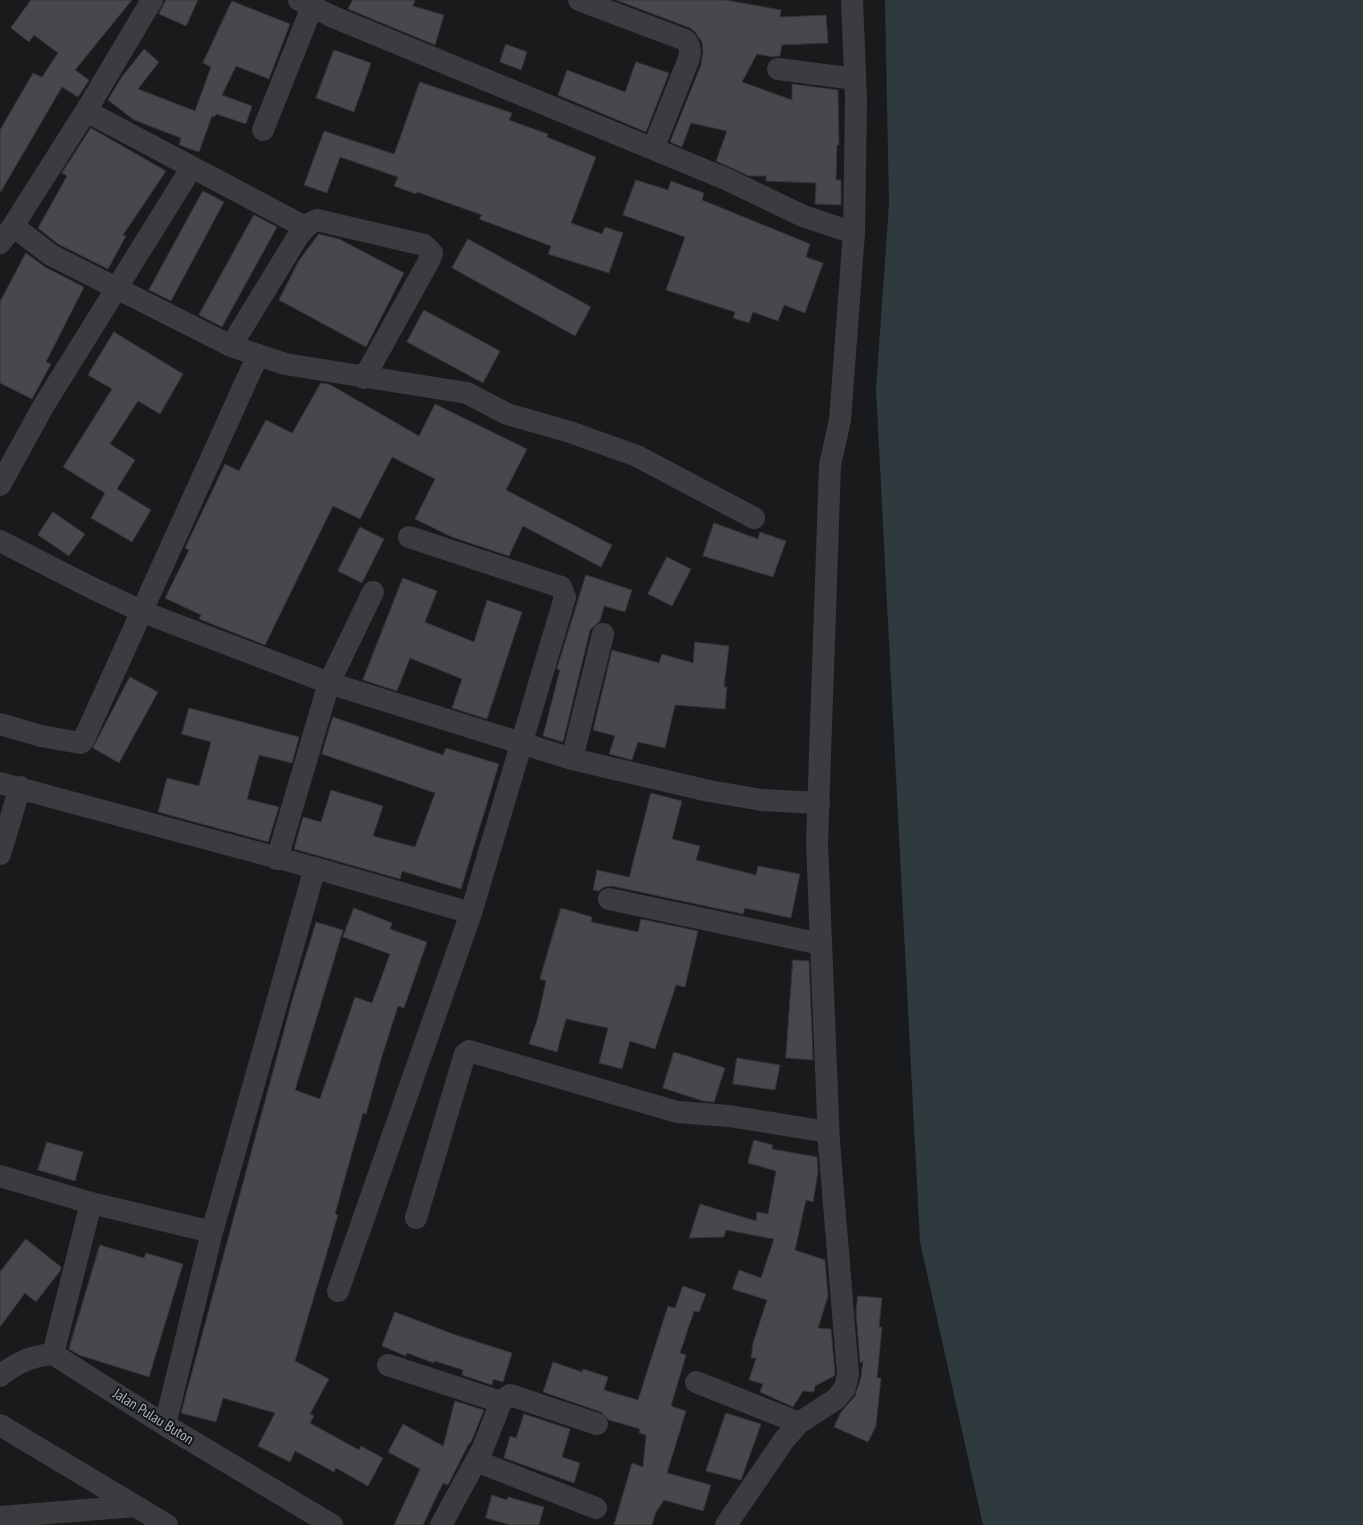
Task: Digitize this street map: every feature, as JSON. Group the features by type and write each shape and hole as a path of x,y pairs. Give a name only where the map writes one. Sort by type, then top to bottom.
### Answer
{"street":[{"path":"152,0 86,111 7,235 52,255 231,346 286,364 364,378 467,392 507,414 570,432 637,456 754,518"},
{"path":"579,0 685,40 689,44 691,52 688,61 653,149"},
{"path":"726,1525 784,1440 798,1423 836,1399 845,1388 848,1374 828,1132 817,842 830,465 840,420 854,234 855,79 852,0"},
{"path":"263,130 321,6 726,179 803,216 854,234"},
{"path":"778,69 855,79"},
{"path":"86,111 305,227"},
{"path":"0,485 44,404 192,167"},
{"path":"231,346 305,227 317,220 424,245 432,253 364,378"},
{"path":"0,724 41,736 80,743 84,741 258,356"},
{"path":"338,1291 471,913 565,597 561,587 409,537"},
{"path":"0,540 143,612 329,683 572,759 709,791 762,800 819,803"},
{"path":"277,859 329,683 373,592"},
{"path":"572,759 603,634"},
{"path":"0,854 10,785 315,868 471,913"},
{"path":"165,1425 212,1232 315,868"},
{"path":"609,899 821,944"},
{"path":"416,1218 465,1054 469,1051 677,1112 729,1116 828,1132"},
{"path":"0,1176 91,1203 212,1232"},
{"path":"0,1376 12,1366 32,1356 53,1354 91,1203"},
{"name":"Jalan Pulau Buton","path":"53,1354 165,1425 332,1525"},
{"path":"388,1365 501,1402"},
{"path":"696,1382 798,1423"},
{"path":"441,1525 476,1461 501,1402 510,1395 597,1424"},
{"path":"0,1425 167,1525"},
{"path":"476,1461 596,1508"},
{"path":"0,1517 135,1506"}],"shaded area":[{"path":"885,0 1363,0 1363,1525 983,1525 920,1242 876,389 889,204"}],"building":[{"path":"31,0 132,0 75,70 89,80 78,97 62,87 0,193 0,130 33,73 42,77 58,53 34,35 29,42 11,28"},
{"path":"166,0 198,0 186,26 159,14"},
{"path":"353,0 415,0 413,6 444,15 435,45 348,9"},
{"path":"616,0 726,0 781,10 780,17 826,15 828,43 782,45 780,56 772,57 757,54 742,82 792,100 792,84 838,90 839,145 837,145 836,180 841,180 841,205 815,204 816,183 766,181 766,176 749,176 716,161 727,131 691,123 682,147 670,142 701,65 702,42 690,28"},
{"path":"232,1 290,24 269,79 236,66 222,95 252,106 246,124 216,114 215,117 212,116 199,152 179,145 181,138 134,120 108,100 121,78 144,49 159,62 138,89 195,111 211,67 203,63"},
{"path":"506,44 527,52 521,70 500,62"},
{"path":"334,50 371,63 354,112 316,98"},
{"path":"636,62 669,73 646,132 558,95 567,70 625,92"},
{"path":"420,82 512,113 509,120 548,134 547,137 596,157 571,223 602,234 605,227 623,233 609,273 548,254 551,246 479,219 482,215 417,192 416,194 394,186 398,177 340,157 327,193 304,185 324,131 394,154"},
{"path":"91,128 166,171 123,235 126,236 108,269 58,244 38,228 67,176 62,173"},
{"path":"636,180 668,190 671,181 704,193 702,200 810,244 806,257 823,263 805,313 784,305 778,321 753,312 749,323 733,318 735,312 666,290 685,237 623,215"},
{"path":"203,191 224,202 171,301 149,290"},
{"path":"254,215 277,227 222,327 199,315"},
{"path":"319,234 339,239 404,273 366,347 279,300 298,262"},
{"path":"468,239 591,307 575,336 452,268"},
{"path":"26,253 45,267 84,287 46,362 51,364 32,399 0,383 0,302"},
{"path":"424,310 500,351 483,383 407,342"},
{"path":"114,332 183,374 160,414 138,401 110,444 135,460 117,489 151,510 132,542 91,518 105,493 63,467 112,389 88,375"},
{"path":"321,383 329,384 419,436 435,404 527,449 506,490 612,545 601,567 523,526 509,556 452,537 415,519 435,479 392,457 360,519 333,506 265,645 199,619 201,615 165,598 189,550 185,548 225,464 239,471 266,420 292,433"},
{"path":"53,512 85,534 69,556 38,535"},
{"path":"714,523 758,539 760,532 786,541 773,577 703,556"},
{"path":"360,527 384,539 362,583 338,571"},
{"path":"667,557 691,569 672,606 648,594"},
{"path":"586,575 632,590 625,612 604,606 600,621 590,630 563,742 543,736 560,670 557,669"},
{"path":"403,578 437,591 425,622 474,642 487,600 522,612 487,719 452,708 462,679 410,658 397,691 363,680"},
{"path":"695,642 729,646 724,687 727,687 725,709 675,705 665,748 638,742 632,760 609,754 615,736 593,730 612,650 659,663 662,654 693,663"},
{"path":"130,677 158,692 119,763 93,748"},
{"path":"189,708 299,737 292,763 259,755 247,799 279,807 268,842 158,812 167,778 199,786 211,742 182,734"},
{"path":"333,717 443,755 446,748 499,764 461,889 402,871 400,879 294,849 303,817 321,822 331,790 383,806 373,836 415,847 435,793 322,754"},
{"path":"651,793 682,801 672,839 700,846 696,860 756,875 758,866 800,874 791,918 745,908 743,914 612,886 604,887 599,891 593,890 597,870 629,877"},
{"path":"354,908 392,923 390,929 427,942 404,1008 398,1006 366,1114 363,1113 335,1214 338,1215 295,1361 329,1379 310,1414 314,1416 310,1423 359,1450 361,1446 383,1458 368,1486 336,1468 334,1472 295,1451 290,1462 258,1446 275,1413 223,1398 216,1422 181,1413 293,997 316,922 343,930 295,1090 320,1099 355,997 372,1003 390,954 343,937"},
{"path":"561,908 592,917 591,922 638,932 641,919 698,931 685,987 676,985 655,1049 630,1041 622,1069 599,1063 608,1028 566,1019 557,1052 529,1044 538,1017 546,981 540,979"},
{"path":"793,960 809,961 813,1060 786,1058"},
{"path":"674,1052 725,1068 714,1102 703,1101 663,1088"},
{"path":"737,1058 780,1065 775,1090 733,1084"},
{"path":"754,1140 773,1145 772,1149 817,1157 818,1172 813,1202 806,1200 795,1250 825,1260 828,1296 818,1328 831,1329 835,1373 834,1376 815,1386 814,1392 803,1391 793,1407 760,1392 763,1384 749,1380 756,1358 751,1358 753,1343 767,1300 732,1289 739,1270 761,1278 774,1239 726,1230 724,1237 689,1238 700,1204 756,1221 757,1212 768,1214 776,1171 748,1163"},
{"path":"47,1142 83,1152 75,1181 38,1170"},
{"path":"26,1239 61,1267 60,1271 36,1302 25,1293 0,1327 0,1272"},
{"path":"100,1245 144,1258 146,1253 183,1264 149,1377 79,1355 69,1349"},
{"path":"683,1286 706,1294 699,1312 694,1311 680,1353 686,1355 671,1406 686,1411 667,1473 711,1485 703,1511 664,1500 656,1512 652,1525 614,1525 632,1463 643,1467 646,1435 639,1433 640,1429 609,1420 601,1412 543,1392 553,1362 582,1372 583,1369 608,1377 604,1390 638,1400 668,1306 675,1308"},
{"path":"858,1296 882,1298 879,1327 882,1327 877,1378 881,1378 876,1426 868,1442 834,1427 841,1412 855,1396 861,1377 863,1361 860,1363 856,1312"},
{"path":"395,1312 453,1334 512,1353 503,1382 493,1379 492,1385 462,1375 463,1370 435,1361 434,1363 407,1353 406,1356 382,1346"},
{"path":"455,1401 484,1410 471,1442 448,1485 443,1483 423,1525 394,1525 420,1469 388,1452 403,1424 443,1446"},
{"path":"726,1413 761,1424 741,1480 706,1471"},
{"path":"524,1414 570,1429 562,1457 580,1463 574,1483 504,1458 510,1436 516,1438"},
{"path":"492,1495 507,1500 508,1497 544,1507 539,1525 510,1525 486,1518"}]}
